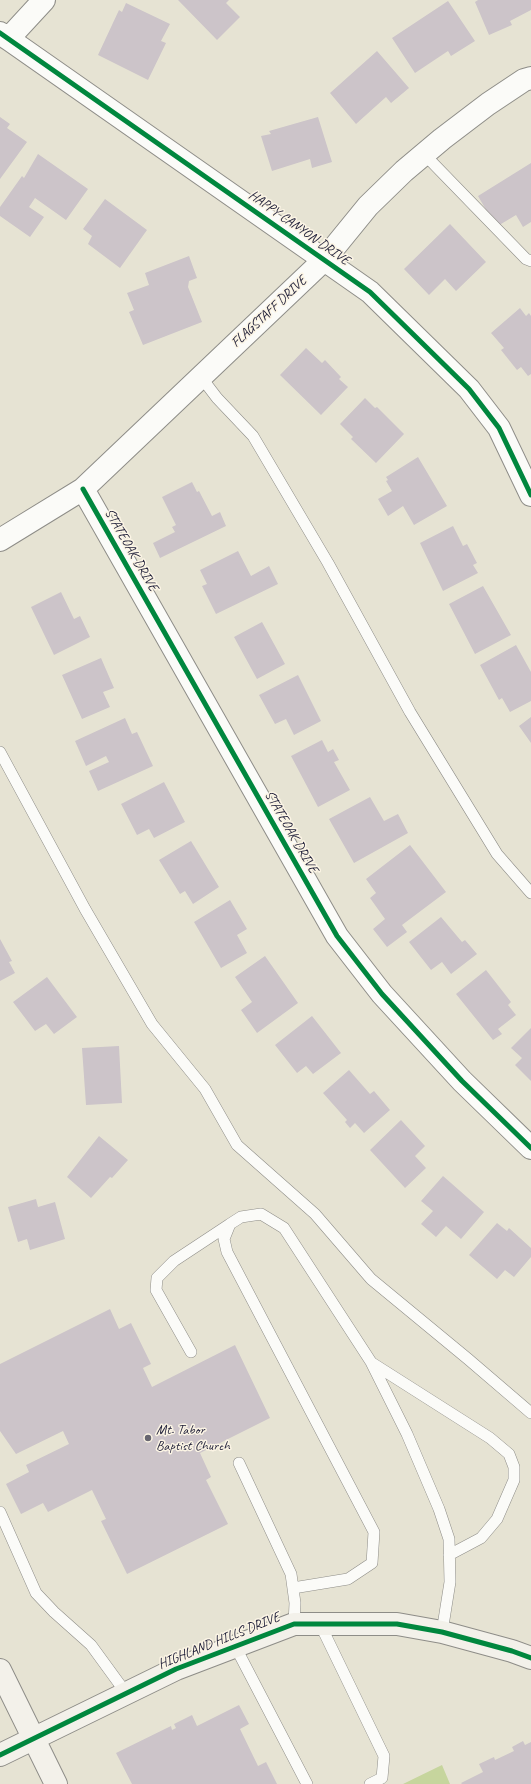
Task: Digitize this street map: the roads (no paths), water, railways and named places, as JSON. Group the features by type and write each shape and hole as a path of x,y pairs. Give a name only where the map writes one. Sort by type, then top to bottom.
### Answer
{"street":[{"path":"4,36 44,0"},
{"name":"HAPPY CANYON DRIVE","path":"4,36 370,292 469,389 499,428 531,495"},
{"name":"FLAGSTAFF DRIVE","path":"0,540 83,489 324,260 368,206 424,154 488,104 531,78"},
{"name":"STATEOAK DRIVE","path":"83,489 337,936 387,1000 462,1081 531,1148"},
{"name":"HIGHLAND HILLS DRIVE","path":"0,1755 176,1669 294,1624 397,1624 442,1632 512,1651 531,1658"},
{"path":"0,1670 56,1784"}],"lane":[{"path":"424,154 526,259 531,261"},
{"path":"201,377 217,398 254,436 328,563 410,712 497,854 531,893"},
{"path":"0,752 85,910 152,1024 205,1090 237,1145 316,1214 371,1279 531,1413"},
{"path":"191,1352 156,1290 157,1278 174,1261 241,1217 261,1214 284,1228 371,1362 407,1434 439,1509 450,1539 450,1582 442,1632"},
{"path":"230,1224 224,1240 227,1252 374,1532 372,1563 348,1579 293,1588"},
{"path":"371,1362 490,1438 509,1454 514,1467 514,1480 497,1519 481,1538 449,1555"},
{"path":"239,1464 291,1574 294,1624"},
{"path":"0,1512 36,1592 54,1612 91,1645 126,1693"},
{"path":"320,1624 384,1756 382,1778 370,1784"},
{"path":"235,1646 307,1784"}],"place":[{"name":"Mt. Tabor Baptist Church","path":"148,1438"}]}
